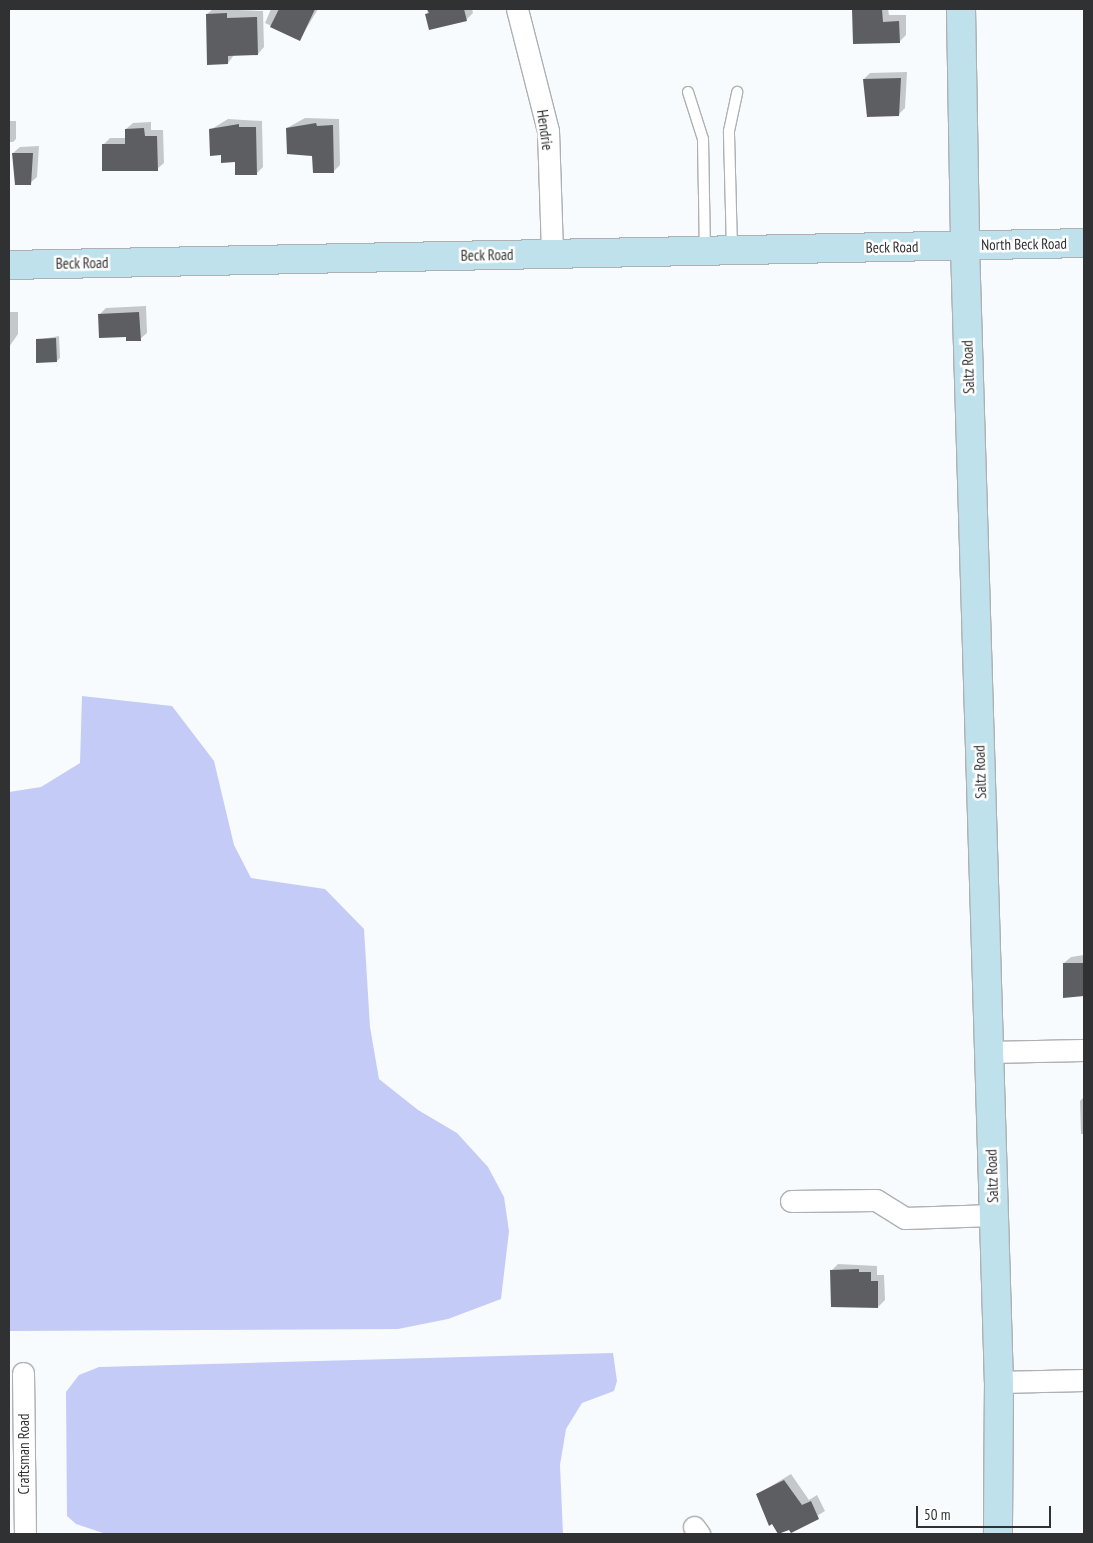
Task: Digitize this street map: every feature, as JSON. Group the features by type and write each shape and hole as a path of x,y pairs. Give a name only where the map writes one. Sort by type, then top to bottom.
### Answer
{"street":[{"name":"Hendrie","path":"517,9 548,131 552,254"},
{"name":"Saltz Road","path":"961,9 964,246 999,1382 998,1534"},
{"name":"North Beck Road","path":"964,246 1084,243"},
{"name":"Beck Road","path":"9,265 964,246"},
{"path":"988,1052 1084,1050"},
{"path":"791,1201 876,1200 905,1218 993,1215"},
{"name":"Craftsman Road","path":"23,1373 25,1534"},
{"path":"999,1382 1084,1380"}],"lane":[{"path":"688,92 702,139 705,250"},
{"path":"732,250 729,131 737,92"}],"shaded area":[{"path":"82,696 172,706 214,761 234,845 251,878 325,889 364,929 370,1027 379,1079 418,1110 457,1133 488,1167 504,1197 509,1231 501,1299 448,1319 398,1329 9,1331 9,792 41,787 80,763"},
{"path":"613,1353 617,1381 614,1391 582,1403 566,1429 560,1465 563,1534 106,1534 76,1524 67,1516 66,1392 79,1375 99,1367"}],"building":[{"path":"279,9 315,9 300,41 270,27"},
{"path":"427,9 464,9 467,21 429,30 425,14 429,13"},
{"path":"852,9 882,9 883,22 899,21 900,43 853,44"},
{"path":"227,13 227,18 257,17 258,55 228,56 228,64 207,65 206,14"},
{"path":"901,78 899,116 867,117 863,79"},
{"path":"316,123 317,126 333,125 334,173 313,173 312,156 287,154 286,128"},
{"path":"239,124 239,127 256,127 257,175 235,175 235,162 221,163 221,155 210,156 209,129"},
{"path":"144,128 145,136 157,136 158,171 102,171 102,144 125,144 125,129"},
{"path":"12,153 33,153 31,185 15,185"},
{"path":"139,312 141,341 126,341 126,337 99,338 98,314"},
{"path":"56,338 57,362 36,363 36,339"},
{"path":"1063,963 1084,963 1084,996 1063,998"},
{"path":"859,1269 859,1272 871,1272 871,1281 878,1281 878,1308 831,1307 830,1270"},
{"path":"784,1480 802,1505 811,1501 819,1519 791,1533 789,1530 778,1534 772,1524 769,1526 756,1494"}]}
